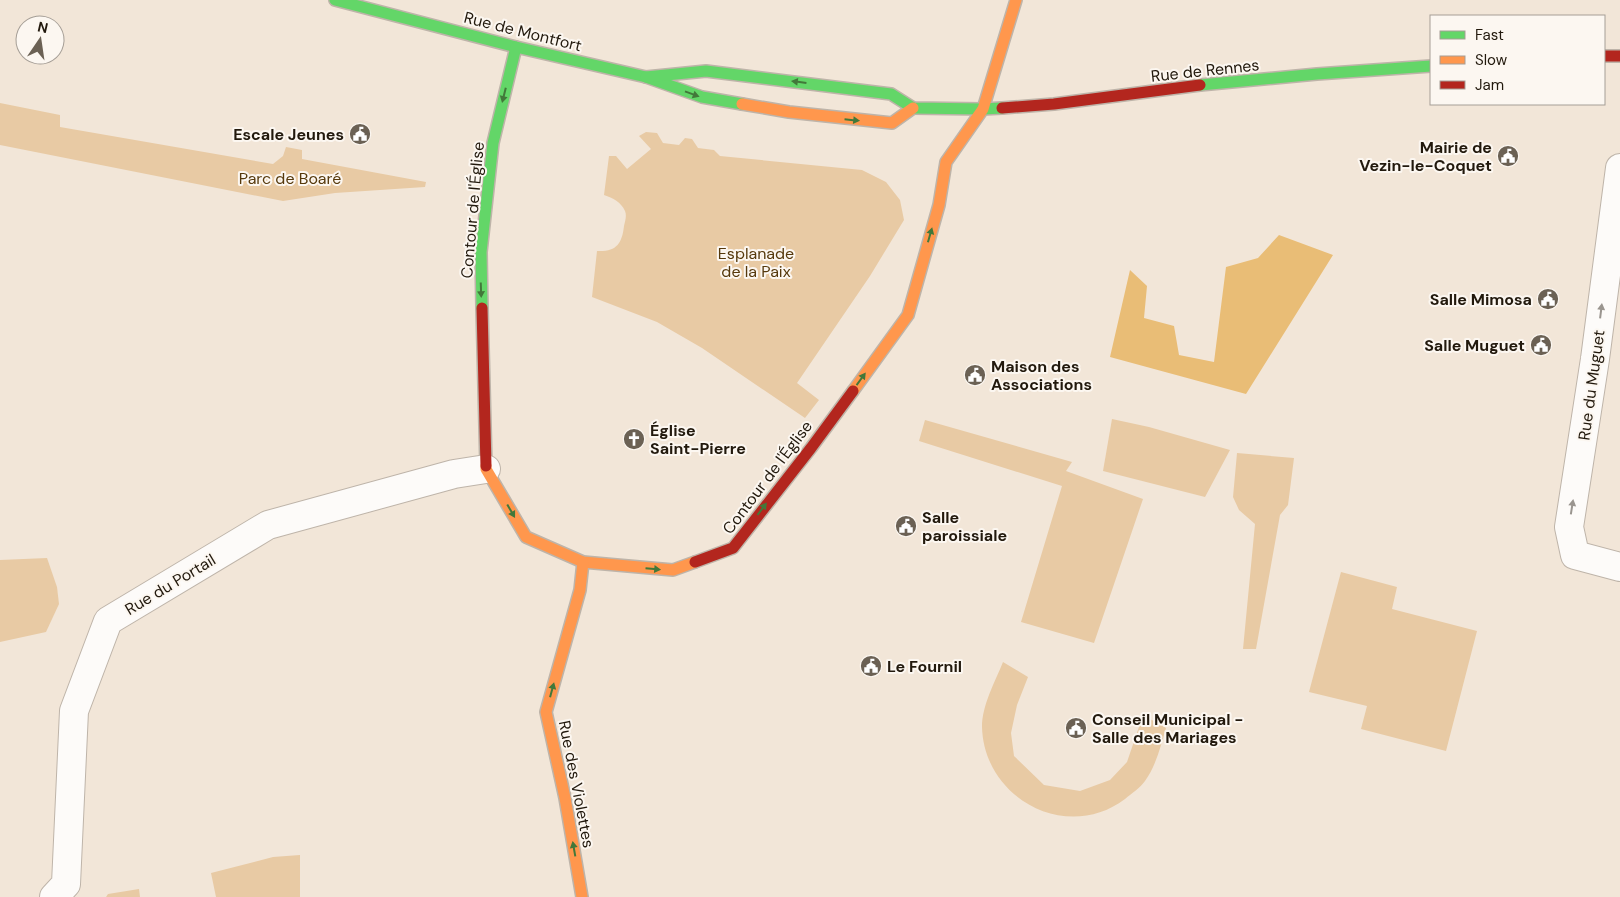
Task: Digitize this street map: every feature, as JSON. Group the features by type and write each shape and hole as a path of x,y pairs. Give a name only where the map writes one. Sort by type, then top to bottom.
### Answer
{"street":[{"name":"Rue de Montfort","path":"335,0 516,47 646,77 702,97 789,112 892,124 913,108 891,94 754,76 706,71 646,77"},
{"name":"Contour de l'Église","path":"516,47 493,142 481,252 486,469 526,537 583,562 673,570 733,548 811,448 908,315 939,205 946,162 984,109 1016,0"},
{"path":"1605,56 1620,56"},
{"name":"Rue de Rennes","path":"984,109 1054,104 1203,85 1317,74 1430,66"},
{"path":"913,108 984,109"},
{"name":"Rue du Muguet","path":"1620,168 1594,368 1569,527 1574,556 1620,566"},
{"name":"Rue du Portail","path":"66,893 74,711 108,621 268,525 454,474 486,469"},
{"name":"Rue des Violettes","path":"582,897 565,798 546,712 580,590 583,562"}],"green space":[{"name":"Parc de Boaré","path":"0,103 60,115 60,127 273,164 283,156 286,147 302,150 302,159 426,182 425,187 335,193 283,201 0,145"},
{"name":"Esplanade de la Paix","path":"646,132 657,133 663,143 679,145 685,138 692,139 698,148 714,150 720,156 862,170 886,182 900,200 904,220 870,276 797,383 819,400 805,418 702,348 657,322 592,297 597,251 609,250 617,246 622,238 626,218 625,211 621,205 614,199 604,195 609,156 616,156 627,169 651,149 639,136"},
{"path":"1112,419 1149,427 1230,450 1205,497 1103,471"},
{"path":"925,420 1072,462 1066,471 1143,499 1094,643 1021,622 1062,486 919,441"},
{"path":"1237,453 1294,458 1288,505 1280,515 1256,649 1243,649 1255,524 1239,510 1233,497"},
{"path":"47,558 57,587 59,604 46,632 0,642 0,560"},
{"path":"1341,572 1397,587 1392,609 1477,631 1446,751 1361,729 1367,706 1309,692"},
{"path":"1003,662 1028,677 1017,705 1011,733 1014,756 1044,785 1080,791 1110,780 1127,762 1143,715 1166,728 1155,762 1143,784 1125,799 1102,811 1078,816 1055,815 1033,806 1013,793 997,775 986,753 982,727 984,710"},
{"path":"300,855 300,897 216,897 211,873 273,857"},
{"path":"139,889 140,897 106,897 108,894"}],"shaded area":[{"path":"1279,235 1333,255 1246,394 1110,357 1130,270 1147,286 1144,318 1174,326 1179,355 1214,362 1226,267 1258,258"}],"traffic: fast":[{"path":"335,0 516,47 646,77 702,97 742,104"},
{"path":"482,308 481,252 493,143 516,47"},
{"path":"1200,85 1430,66"},
{"path":"646,77 706,71 891,94 913,108 1002,108"}],"traffic: slow":[{"path":"853,391 908,315 939,205 946,162 983,109 1016,0"},
{"path":"742,104 789,112 892,123 913,108"},
{"path":"486,466 526,537 583,562 673,570 695,562"},
{"path":"582,897 565,798 546,712 580,590 583,562"}],"traffic: jam":[{"path":"1605,56 1620,56"},
{"path":"1002,108 1054,104 1200,85"},
{"path":"482,308 486,466"},
{"path":"695,562 733,548 853,391"}],"place":[{"name":"Escale Jeunes","path":"360,134"},
{"name":"Mairie de Vezin-le-Coquet","path":"1508,156"},
{"name":"Salle Mimosa","path":"1548,299"},
{"name":"Salle Muguet","path":"1541,345"},
{"name":"Maison des Associations","path":"975,375"},
{"name":"Église Saint-Pierre","path":"634,439"},
{"name":"Salle paroissiale","path":"906,526"},
{"name":"Le Fournil","path":"871,666"},
{"name":"Conseil Municipal - Salle des Mariages","path":"1076,728"}]}
